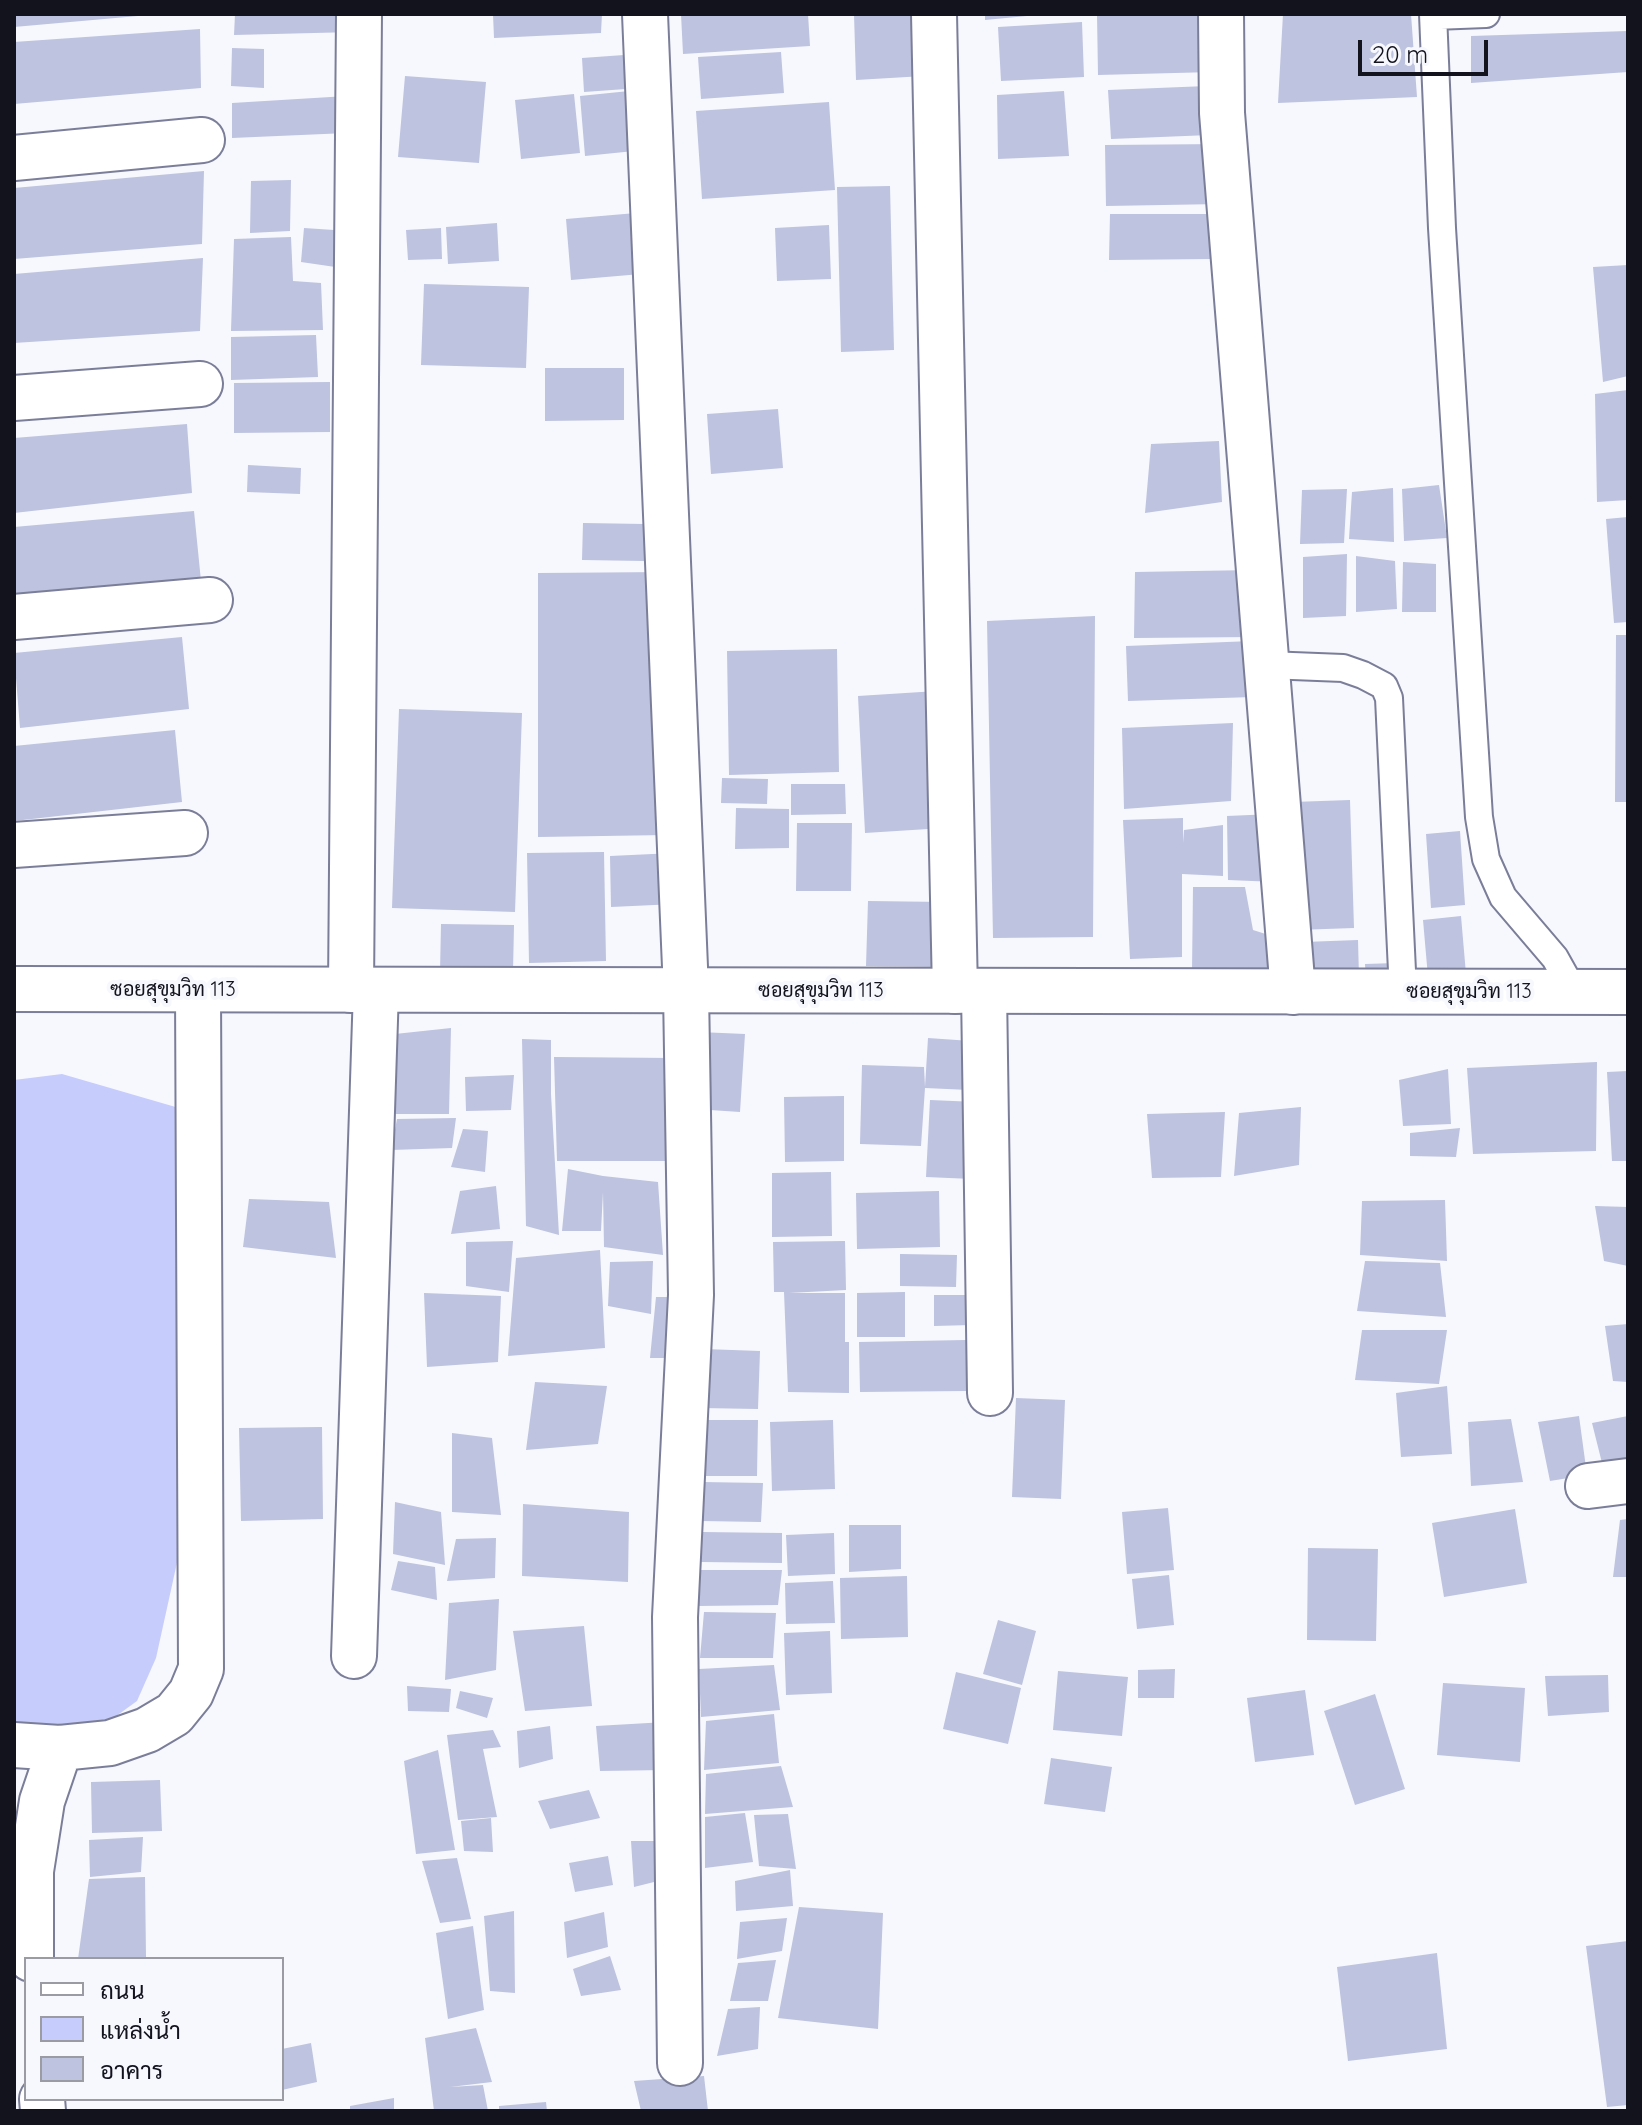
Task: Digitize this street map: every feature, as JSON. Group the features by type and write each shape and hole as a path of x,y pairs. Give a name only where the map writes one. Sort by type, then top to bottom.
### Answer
{"street":[{"path":"354,1656 363,990 359,14"},
{"path":"645,14 686,991 691,1295 675,1617 680,2063"},
{"path":"934,14 970,991 990,1393"},
{"path":"1221,14 1222,113 1293,992"},
{"path":"14,158 202,140"},
{"path":"14,398 200,384"},
{"path":"14,617 210,600"},
{"path":"14,845 185,833"},
{"name":"ซอยสุขุมวิท 113","path":"14,989 1628,992"},
{"path":"14,1745 60,1748 110,1743 147,1730 174,1714 191,1693 201,1669 198,990"},
{"path":"31,1957 31,1871 42,1801 60,1748"}],"lane":[{"path":"1486,14 1434,15 1442,228 1481,831 1486,859 1503,897 1555,958 1574,992"},
{"path":"1267,665 1343,668 1384,686 1389,698 1403,992"}],"water":[{"path":"62,1074 179,1108 180,1549 156,1658 137,1701 79,1743 14,1726 14,1080"}],"building":[{"path":"14,14 137,14 138,16 14,27"},
{"path":"235,14 354,14 354,32 234,35"},
{"path":"493,14 602,14 601,33 494,38"},
{"path":"681,14 808,14 810,46 683,54"},
{"path":"854,14 923,14 924,76 856,80"},
{"path":"985,14 1027,14 1027,16 985,20"},
{"path":"1097,14 1212,14 1213,72 1098,75"},
{"path":"1283,14 1411,14 1417,97 1278,103"},
{"path":"1082,22 1084,77 1001,81 998,27"},
{"path":"200,29 201,88 14,104 14,42"},
{"path":"1628,31 1628,72 1471,83 1471,36"},
{"path":"232,48 264,49 264,88 231,86"},
{"path":"781,52 784,93 701,99 698,57"},
{"path":"638,54 640,88 584,92 582,58"},
{"path":"405,76 486,82 479,163 398,157"},
{"path":"1207,86 1210,135 1111,139 1108,90"},
{"path":"639,90 644,150 585,156 580,96"},
{"path":"1064,91 1069,156 998,159 997,95"},
{"path":"574,94 580,153 521,159 515,100"},
{"path":"347,96 347,133 232,138 232,103"},
{"path":"829,102 835,190 702,199 696,111"},
{"path":"1221,144 1221,204 1106,206 1105,145"},
{"path":"204,171 202,244 14,259 14,188"},
{"path":"291,180 290,231 250,233 251,181"},
{"path":"890,186 894,350 841,352 837,187"},
{"path":"636,213 641,274 571,280 566,219"},
{"path":"1110,214 1213,214 1212,259 1109,260"},
{"path":"497,223 499,261 448,264 446,227"},
{"path":"829,225 831,279 777,281 775,228"},
{"path":"304,228 349,231 349,269 301,262"},
{"path":"441,228 442,259 408,260 406,230"},
{"path":"291,237 293,281 321,283 323,330 231,331 234,239"},
{"path":"203,258 200,331 14,343 14,274"},
{"path":"1628,265 1628,376 1603,382 1593,267"},
{"path":"424,284 529,287 526,368 421,365"},
{"path":"316,335 318,377 231,380 231,337"},
{"path":"545,368 624,368 624,420 545,421"},
{"path":"330,382 330,432 234,433 234,383"},
{"path":"1628,390 1628,500 1597,502 1595,394"},
{"path":"778,409 783,468 711,474 707,414"},
{"path":"187,424 192,493 14,513 14,438"},
{"path":"1219,441 1222,502 1145,513 1151,444"},
{"path":"248,465 301,468 300,494 247,492"},
{"path":"1439,485 1447,538 1404,541 1402,489"},
{"path":"1393,488 1394,542 1349,539 1352,492"},
{"path":"1347,489 1344,543 1300,544 1302,490"},
{"path":"194,511 201,581 14,602 14,527"},
{"path":"1628,517 1628,622 1614,623 1606,519"},
{"path":"583,523 645,524 644,561 582,560"},
{"path":"1347,554 1346,616 1303,618 1303,557"},
{"path":"1356,556 1395,561 1397,609 1356,612"},
{"path":"1403,562 1436,564 1436,612 1402,612"},
{"path":"1254,570 1255,637 1134,638 1135,572"},
{"path":"666,572 667,835 538,837 538,573"},
{"path":"1095,616 1093,937 993,938 987,621"},
{"path":"1616,635 1628,635 1628,802 1615,802"},
{"path":"182,637 189,709 20,728 14,653"},
{"path":"1252,641 1253,697 1128,701 1126,646"},
{"path":"837,649 839,772 729,775 727,651"},
{"path":"937,691 944,828 865,833 858,696"},
{"path":"399,709 522,713 515,912 392,908"},
{"path":"1233,723 1231,801 1124,809 1122,728"},
{"path":"175,730 182,802 14,821 14,746"},
{"path":"722,778 768,779 767,804 721,803"},
{"path":"791,784 845,784 846,814 791,815"},
{"path":"1350,800 1354,928 1297,930 1293,802"},
{"path":"736,808 789,809 789,848 735,849"},
{"path":"1273,814 1276,882 1228,880 1227,816"},
{"path":"1183,818 1183,843 1184,830 1223,825 1223,876 1182,874 1182,957 1130,959 1123,820"},
{"path":"797,823 852,823 851,891 796,891"},
{"path":"1460,831 1465,905 1431,908 1426,834"},
{"path":"604,852 606,961 529,963 527,853"},
{"path":"674,853 676,904 611,907 610,856"},
{"path":"1193,887 1245,887 1253,930 1275,937 1279,971 1192,972"},
{"path":"868,901 944,902 942,967 866,966"},
{"path":"1461,916 1466,974 1428,977 1423,920"},
{"path":"441,924 514,925 513,972 440,972"},
{"path":"1358,940 1359,977 1305,978 1304,942"},
{"path":"1396,963 1396,982 1366,983 1365,964"},
{"path":"451,1028 449,1114 391,1114 395,1034"},
{"path":"699,1032 745,1034 740,1112 695,1109"},
{"path":"928,1038 971,1041 969,1090 925,1088 921,1146 860,1144 862,1065 924,1067 925,1087"},
{"path":"522,1039 551,1040 559,1235 526,1226"},
{"path":"554,1057 674,1058 678,1161 557,1161"},
{"path":"1597,1062 1596,1151 1473,1154 1467,1068"},
{"path":"1448,1069 1451,1124 1403,1126 1399,1080"},
{"path":"1628,1071 1628,1161 1612,1161 1607,1072"},
{"path":"514,1075 511,1110 466,1111 465,1077"},
{"path":"844,1096 844,1161 785,1162 784,1097"},
{"path":"930,1100 976,1102 972,1179 926,1177"},
{"path":"1301,1107 1299,1165 1234,1176 1239,1113"},
{"path":"1225,1112 1221,1177 1152,1178 1147,1114"},
{"path":"456,1118 452,1148 391,1150 397,1119"},
{"path":"1460,1128 1456,1157 1410,1156 1410,1133"},
{"path":"463,1129 488,1131 485,1172 451,1167"},
{"path":"568,1169 658,1182 663,1255 604,1247 603,1192 601,1231 562,1231"},
{"path":"831,1172 832,1236 772,1237 772,1173"},
{"path":"496,1186 500,1229 451,1234 460,1191"},
{"path":"939,1191 940,1247 857,1249 856,1193"},
{"path":"249,1199 329,1202 336,1258 243,1247"},
{"path":"1445,1200 1447,1261 1360,1255 1362,1201"},
{"path":"1595,1206 1628,1207 1628,1266 1604,1261"},
{"path":"513,1241 509,1292 466,1286 466,1242"},
{"path":"845,1241 846,1290 789,1293 845,1293 849,1393 788,1392 784,1292 774,1292 773,1242"},
{"path":"600,1250 605,1348 508,1356 516,1258"},
{"path":"900,1254 957,1255 956,1287 900,1286"},
{"path":"653,1261 651,1314 608,1306 610,1262"},
{"path":"1365,1261 1440,1263 1446,1317 1357,1311"},
{"path":"905,1292 905,1337 857,1337 857,1293"},
{"path":"424,1293 501,1296 498,1362 427,1367"},
{"path":"934,1295 972,1295 972,1325 934,1326"},
{"path":"656,1297 688,1297 685,1358 650,1358"},
{"path":"1628,1324 1628,1382 1613,1381 1605,1326"},
{"path":"1362,1330 1447,1330 1439,1384 1355,1380"},
{"path":"966,1340 967,1391 860,1392 859,1342"},
{"path":"704,1349 760,1351 758,1409 701,1408"},
{"path":"535,1382 607,1386 598,1444 526,1450"},
{"path":"1447,1386 1452,1454 1401,1457 1396,1393"},
{"path":"1016,1398 1065,1400 1061,1499 1012,1497"},
{"path":"1579,1416 1587,1475 1550,1481 1538,1422"},
{"path":"1628,1416 1628,1464 1603,1467 1592,1423"},
{"path":"1511,1419 1523,1482 1471,1486 1468,1422"},
{"path":"700,1420 758,1420 757,1476 698,1476"},
{"path":"833,1420 835,1489 772,1491 770,1422"},
{"path":"322,1427 323,1519 241,1521 239,1428"},
{"path":"452,1433 492,1438 501,1515 452,1512"},
{"path":"702,1482 763,1483 761,1522 701,1521"},
{"path":"395,1502 441,1512 445,1565 393,1554"},
{"path":"523,1504 629,1512 628,1582 522,1576"},
{"path":"1168,1508 1174,1570 1127,1574 1122,1512"},
{"path":"1515,1509 1527,1583 1444,1597 1432,1523"},
{"path":"1628,1519 1628,1577 1613,1577 1620,1520"},
{"path":"849,1525 901,1525 901,1569 849,1572"},
{"path":"702,1532 782,1533 782,1563 701,1562"},
{"path":"834,1533 835,1574 788,1576 786,1535"},
{"path":"496,1538 495,1578 447,1581 456,1539"},
{"path":"1308,1548 1378,1549 1376,1641 1307,1640"},
{"path":"398,1561 435,1567 437,1600 391,1590"},
{"path":"698,1570 782,1570 778,1605 698,1606"},
{"path":"1169,1575 1174,1625 1137,1629 1132,1579"},
{"path":"907,1576 908,1637 841,1639 840,1578"},
{"path":"833,1581 835,1623 786,1624 785,1583"},
{"path":"499,1599 496,1670 445,1680 449,1603"},
{"path":"704,1612 776,1613 773,1658 700,1658"},
{"path":"998,1620 1036,1631 1022,1685 983,1674"},
{"path":"584,1626 592,1706 525,1711 513,1631"},
{"path":"830,1631 832,1693 786,1695 784,1633"},
{"path":"774,1665 780,1710 701,1717 699,1669"},
{"path":"1175,1669 1174,1698 1138,1698 1138,1670"},
{"path":"1058,1671 1128,1677 1122,1736 1053,1730"},
{"path":"956,1672 1021,1688 1008,1744 943,1729"},
{"path":"1608,1675 1609,1712 1548,1716 1545,1676"},
{"path":"1443,1683 1525,1688 1520,1762 1437,1755"},
{"path":"407,1686 451,1689 449,1712 408,1711"},
{"path":"1305,1690 1314,1755 1255,1762 1247,1698"},
{"path":"460,1691 493,1698 487,1718 456,1708"},
{"path":"1375,1694 1405,1789 1355,1805 1324,1711"},
{"path":"774,1714 779,1763 704,1770 706,1721"},
{"path":"666,1722 665,1770 600,1771 596,1726"},
{"path":"550,1726 553,1759 519,1768 517,1731"},
{"path":"493,1730 501,1747 483,1749 497,1817 458,1820 447,1735"},
{"path":"438,1750 455,1850 416,1854 404,1761"},
{"path":"1051,1758 1112,1767 1105,1812 1044,1804"},
{"path":"781,1766 793,1807 705,1814 706,1774"},
{"path":"160,1780 162,1831 92,1833 91,1782"},
{"path":"589,1790 600,1818 550,1829 538,1801"},
{"path":"745,1813 753,1862 705,1868 705,1817"},
{"path":"788,1814 796,1869 759,1866 754,1815"},
{"path":"491,1818 493,1852 464,1851 461,1821"},
{"path":"143,1837 141,1872 90,1877 89,1840"},
{"path":"631,1841 667,1841 666,1879 634,1887"},
{"path":"608,1856 613,1885 575,1892 569,1863"},
{"path":"457,1858 471,1919 440,1923 422,1861"},
{"path":"790,1870 793,1906 736,1911 735,1881"},
{"path":"145,1877 146,1957 78,1957 89,1879"},
{"path":"799,1907 883,1913 878,2029 778,2018"},
{"path":"514,1911 515,1993 490,1991 484,1916"},
{"path":"604,1912 608,1947 567,1958 564,1922"},
{"path":"787,1918 782,1951 737,1959 740,1922"},
{"path":"473,1926 484,2010 448,2019 436,1933"},
{"path":"1628,1941 1628,2105 1607,2107 1586,1946"},
{"path":"1437,1953 1447,2049 1348,2061 1337,1967"},
{"path":"610,1956 621,1990 581,1996 573,1969"},
{"path":"776,1960 768,2001 730,2001 738,1963"},
{"path":"760,2007 758,2049 717,2056 728,2009"},
{"path":"476,2028 492,2082 450,2087 483,2085 488,2111 434,2111 425,2038"},
{"path":"311,2043 317,2082 284,2090 284,2049"},
{"path":"704,2076 708,2111 641,2111 634,2081"},
{"path":"394,2098 394,2111 350,2111 350,2106"},
{"path":"546,2102 547,2111 499,2111 499,2106"}]}
